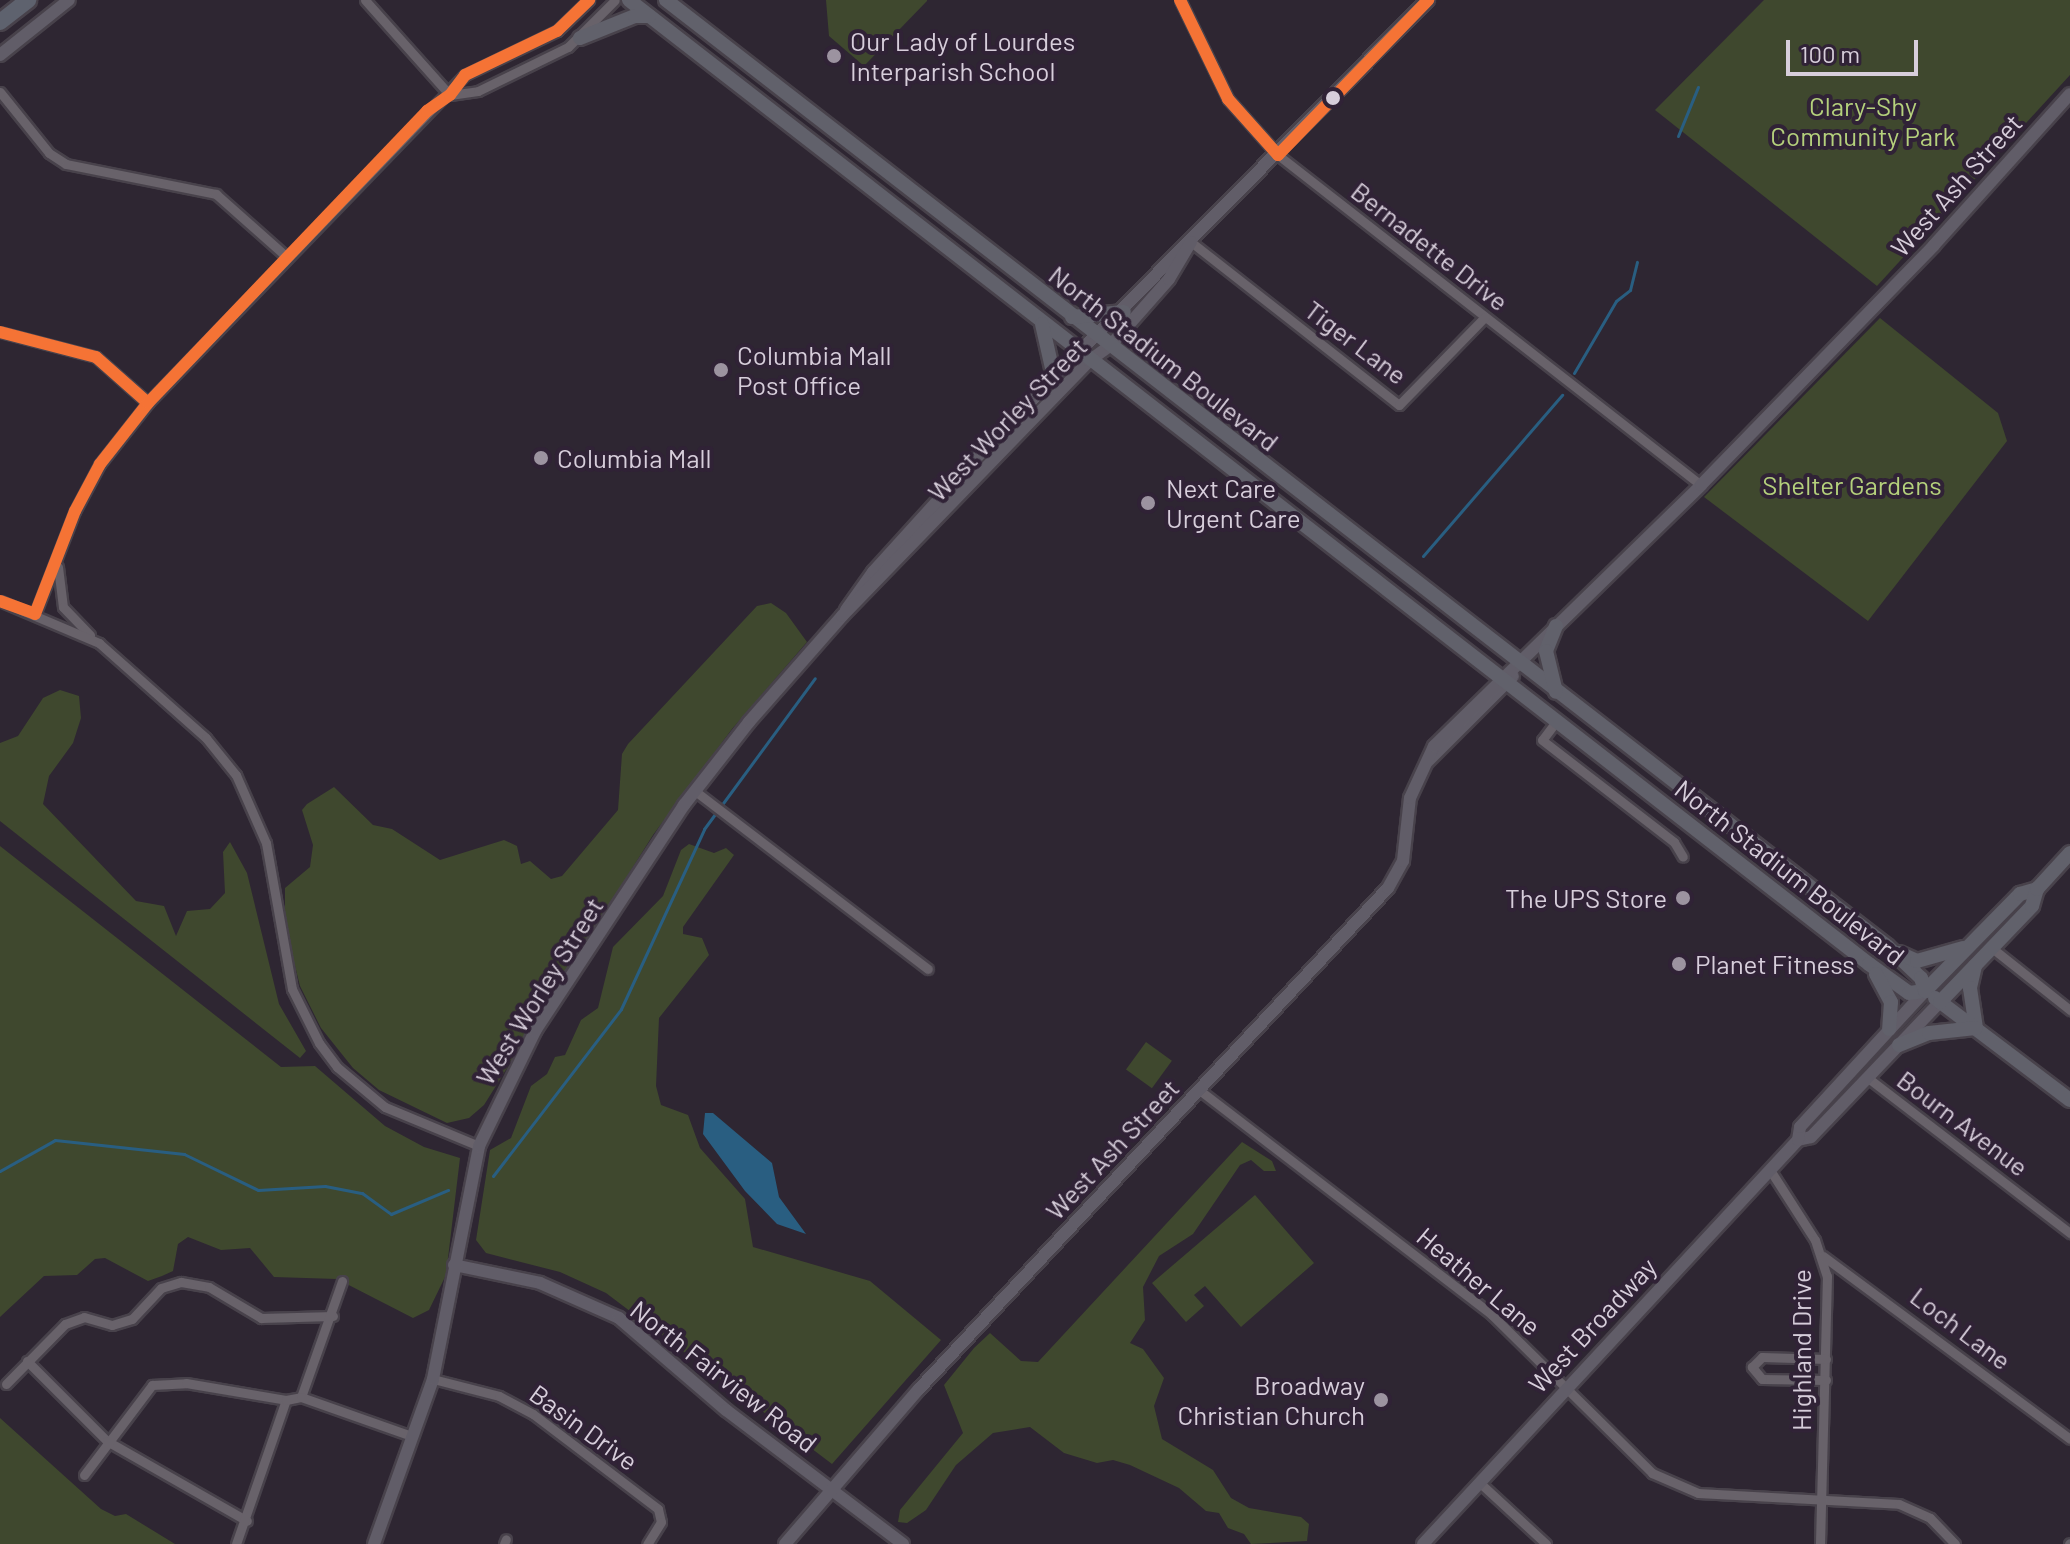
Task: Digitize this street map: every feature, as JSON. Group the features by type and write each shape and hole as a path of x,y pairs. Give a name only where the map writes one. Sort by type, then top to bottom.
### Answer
{"highway":[{"path":"0,22 28,0"}],"main road":[{"name":"North Stadium Boulevard","path":"629,0 1502,682 1869,964 1909,993 1925,991 1921,978 1887,946 1104,342 669,1"},
{"path":"580,38 635,16 649,16"},
{"path":"1072,317 1124,312"},
{"path":"1042,324 1054,377"},
{"path":"1556,626 1546,651 1557,692"},
{"name":"West Broadway","path":"1925,991 2020,894 2037,889 2068,859"},
{"name":"West Broadway","path":"1940,1002 2032,906 2037,889"},
{"path":"1887,946 1917,961 1970,945"},
{"path":"1869,964 1891,1002 1889,1029"},
{"path":"1975,966 1970,988 1976,1028"},
{"path":"1925,991 2070,1100"},
{"path":"1899,1045 1929,1033 1976,1028"}],"street":[{"path":"0,55 69,0"},
{"path":"365,0 450,95"},
{"path":"35,614 100,464 148,403 427,111 450,95 465,75 557,31 589,0"},
{"path":"450,95 478,91 580,38 615,0"},
{"name":"Bernadette Drive","path":"1180,0 1228,99 1278,155 1701,485"},
{"name":"West Worley Street","path":"1104,342 1124,312 1428,0"},
{"path":"0,92 49,153 66,164 216,194 287,257"},
{"name":"West Ash Street","path":"785,1544 829,1487 1397,876 1408,845 1410,798 1434,746 1701,485 1875,306 2070,94"},
{"name":"West Worley Street","path":"374,1544 433,1379 479,1146 535,1031 695,791 842,616 888,555 1054,377 1104,342 1169,279 1191,242"},
{"name":"Tiger Lane","path":"1191,242 1399,405 1485,317"},
{"path":"0,332 96,357 148,403"},
{"name":"West Worley Street","path":"842,616 1084,357"},
{"path":"61,550 58,597 71,619 186,719 236,775 266,843 292,989 304,1018 337,1067 393,1112 479,1146"},
{"path":"0,601 99,643"},
{"path":"1555,723 1542,740 1674,842 1683,857"},
{"path":"695,791 928,969"},
{"path":"1992,948 2070,1010"},
{"name":"West Broadway","path":"1798,1140 1800,1127 1925,991"},
{"name":"West Broadway","path":"1423,1544 1798,1140 1811,1137 1940,1002"},
{"name":"Bourn Avenue","path":"1868,1078 2070,1233"},
{"name":"Heather Lane","path":"1198,1089 1492,1315 1565,1391 1652,1473 1674,1486 1698,1493 1880,1501 1915,1510 1955,1544"},
{"name":"Highland Drive","path":"1770,1170 1823,1256 1828,1300 1820,1544"},
{"name":"Loch Lane","path":"1823,1256 2070,1439"},
{"name":"North Fairview Road","path":"454,1265 540,1283 619,1318 903,1544"},
{"path":"301,1397 333,1316 342,1281"},
{"path":"6,1384 65,1324 84,1317 112,1325 132,1319 161,1288 181,1282 209,1287 261,1318 333,1316"},
{"path":"1826,1359 1762,1357 1752,1367 1762,1379 1826,1380"},
{"path":"27,1361 107,1441 247,1521"},
{"name":"Basin Drive","path":"433,1379 499,1396 533,1414 658,1509 661,1522 647,1544"},
{"path":"84,1475 152,1385 186,1383 286,1400 301,1397 412,1436"},
{"path":"236,1544 247,1521 286,1400"},
{"path":"1480,1483 1546,1544"}],"green space":[{"path":"826,0 927,1 864,66 829,36"},
{"name":"Clary-Shy Community Park","path":"1764,0 2070,0 2070,75 1877,286 1655,110"},
{"name":"Shelter Gardens","path":"1880,318 1998,413 2007,441 1868,621 1704,497"},
{"path":"771,603 786,613 807,642 732,729 653,835 484,1105 469,1118 447,1123 379,1090 353,1068 321,1028 300,986 285,926 285,888 310,867 313,845 302,810 307,804 334,787 373,825 392,829 440,860 504,840 517,846 521,864 530,861 551,879 562,876 618,810 622,754 628,744 757,606"},
{"path":"60,690 79,696 81,718 73,743 49,776 43,804 136,901 164,906 176,936 187,911 210,909 225,893 223,852 230,842 247,873 279,1004 306,1051 300,1058 0,821 0,743 18,736 43,698"},
{"path":"689,844 714,853 726,848 734,855 683,927 683,934 702,938 709,955 659,1018 656,1086 661,1105 688,1115 700,1148 745,1199 753,1247 870,1281 941,1340 832,1464 606,1293 560,1272 486,1253 476,1240 490,1150 511,1138 531,1086 547,1074 555,1057 565,1055 581,1020 598,1008 613,947 663,896 681,850"},
{"path":"0,846 281,1067 315,1066 385,1126 424,1147 460,1158 446,1275 429,1310 413,1318 337,1279 274,1277 250,1248 221,1250 188,1237 178,1244 173,1271 162,1276 148,1281 105,1258 95,1259 77,1275 44,1276 0,1317"},
{"path":"1146,1042 1172,1061 1152,1088 1126,1070"},
{"path":"1242,1142 1272,1161 1276,1171 1264,1171 1251,1160 1240,1165 1193,1234 1159,1256 1143,1287 1145,1320 1130,1343 1143,1349 1164,1378 1154,1406 1162,1439 1213,1470 1231,1498 1249,1508 1301,1517 1309,1524 1307,1541 1251,1544 1244,1534 1228,1528 1219,1513 1206,1511 1179,1488 1130,1465 1113,1460 1097,1463 1064,1453 1030,1427 993,1433 956,1465 926,1510 907,1523 898,1522 900,1510 963,1433 944,1385 974,1348 990,1333 1021,1361 1038,1362"},
{"path":"1255,1195 1314,1263 1241,1327 1205,1286 1194,1295 1204,1306 1186,1322 1152,1283"},
{"path":"0,1418 101,1509 115,1516 126,1514 175,1544 0,1544"}],"water":[{"path":"705,1113 713,1113 772,1163 779,1197 806,1234 777,1224 745,1191 703,1134"}],"waterway":[{"path":"1678,136 1698,87"},
{"path":"1574,373 1616,301 1630,290 1637,262"},
{"path":"1423,556 1562,395"},
{"path":"493,1176 621,1009 704,829 815,678"},
{"path":"0,1171 55,1140 184,1154 258,1190 325,1186 362,1193 391,1214 448,1190"}],"transit line":[{"path":"0,601 35,614 75,511 100,464 148,403 427,111 450,95 465,75 557,31 589,0"},
{"path":"1180,0 1228,99 1278,155 1428,0"},
{"path":"0,332 96,357 148,403"}],"place":[{"name":"Our Lady of Lourdes Interparish School","path":"834,56"},
{"name":"Columbia Mall Post Office","path":"721,370"},
{"name":"Columbia Mall","path":"541,458"},
{"name":"Next Care Urgent Care","path":"1148,503"},
{"name":"The UPS Store","path":"1683,898"},
{"name":"Planet Fitness","path":"1679,964"},
{"name":"Broadway Christian Church","path":"1381,1400"}]}
